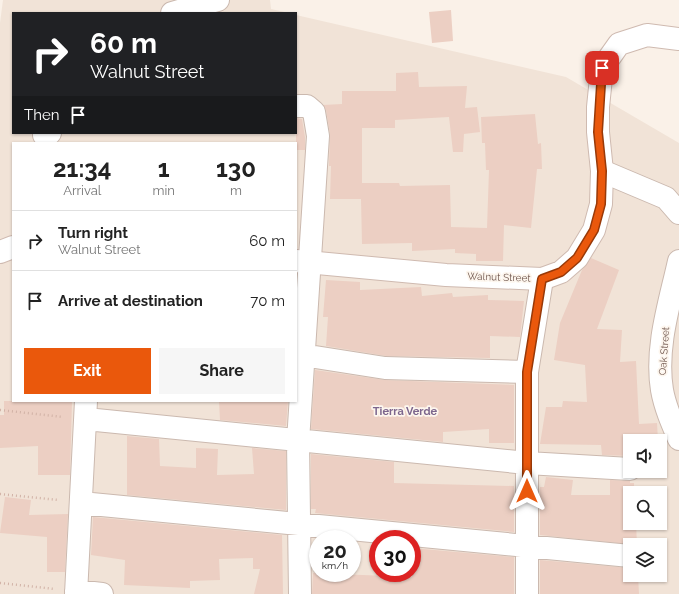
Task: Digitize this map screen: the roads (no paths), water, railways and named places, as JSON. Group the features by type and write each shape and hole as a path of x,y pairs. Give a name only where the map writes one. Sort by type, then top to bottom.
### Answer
{"street":[{"path":"176,12 218,0"},
{"path":"223,0 226,12"},
{"name":"Walnut Street","path":"303,262 446,275 542,279 561,272 577,258 594,230 601,204 602,171 598,132 602,68 619,44 647,35 679,39"},
{"path":"297,106 307,106 312,109 317,121 318,136 303,262 298,441 300,594"},
{"path":"602,171 666,198 679,213"},
{"path":"0,252 12,248"},
{"name":"Oak Street","path":"679,261 664,331 661,364 662,389 668,412 679,439"},
{"path":"527,594 527,372 542,279"},
{"path":"300,355 385,368 527,372"},
{"path":"102,594 76,593 86,410 298,441 527,463 623,469"},
{"path":"81,503 623,555"}],"district":[{"name":"Tierra Verde","path":"405,411"}]}
